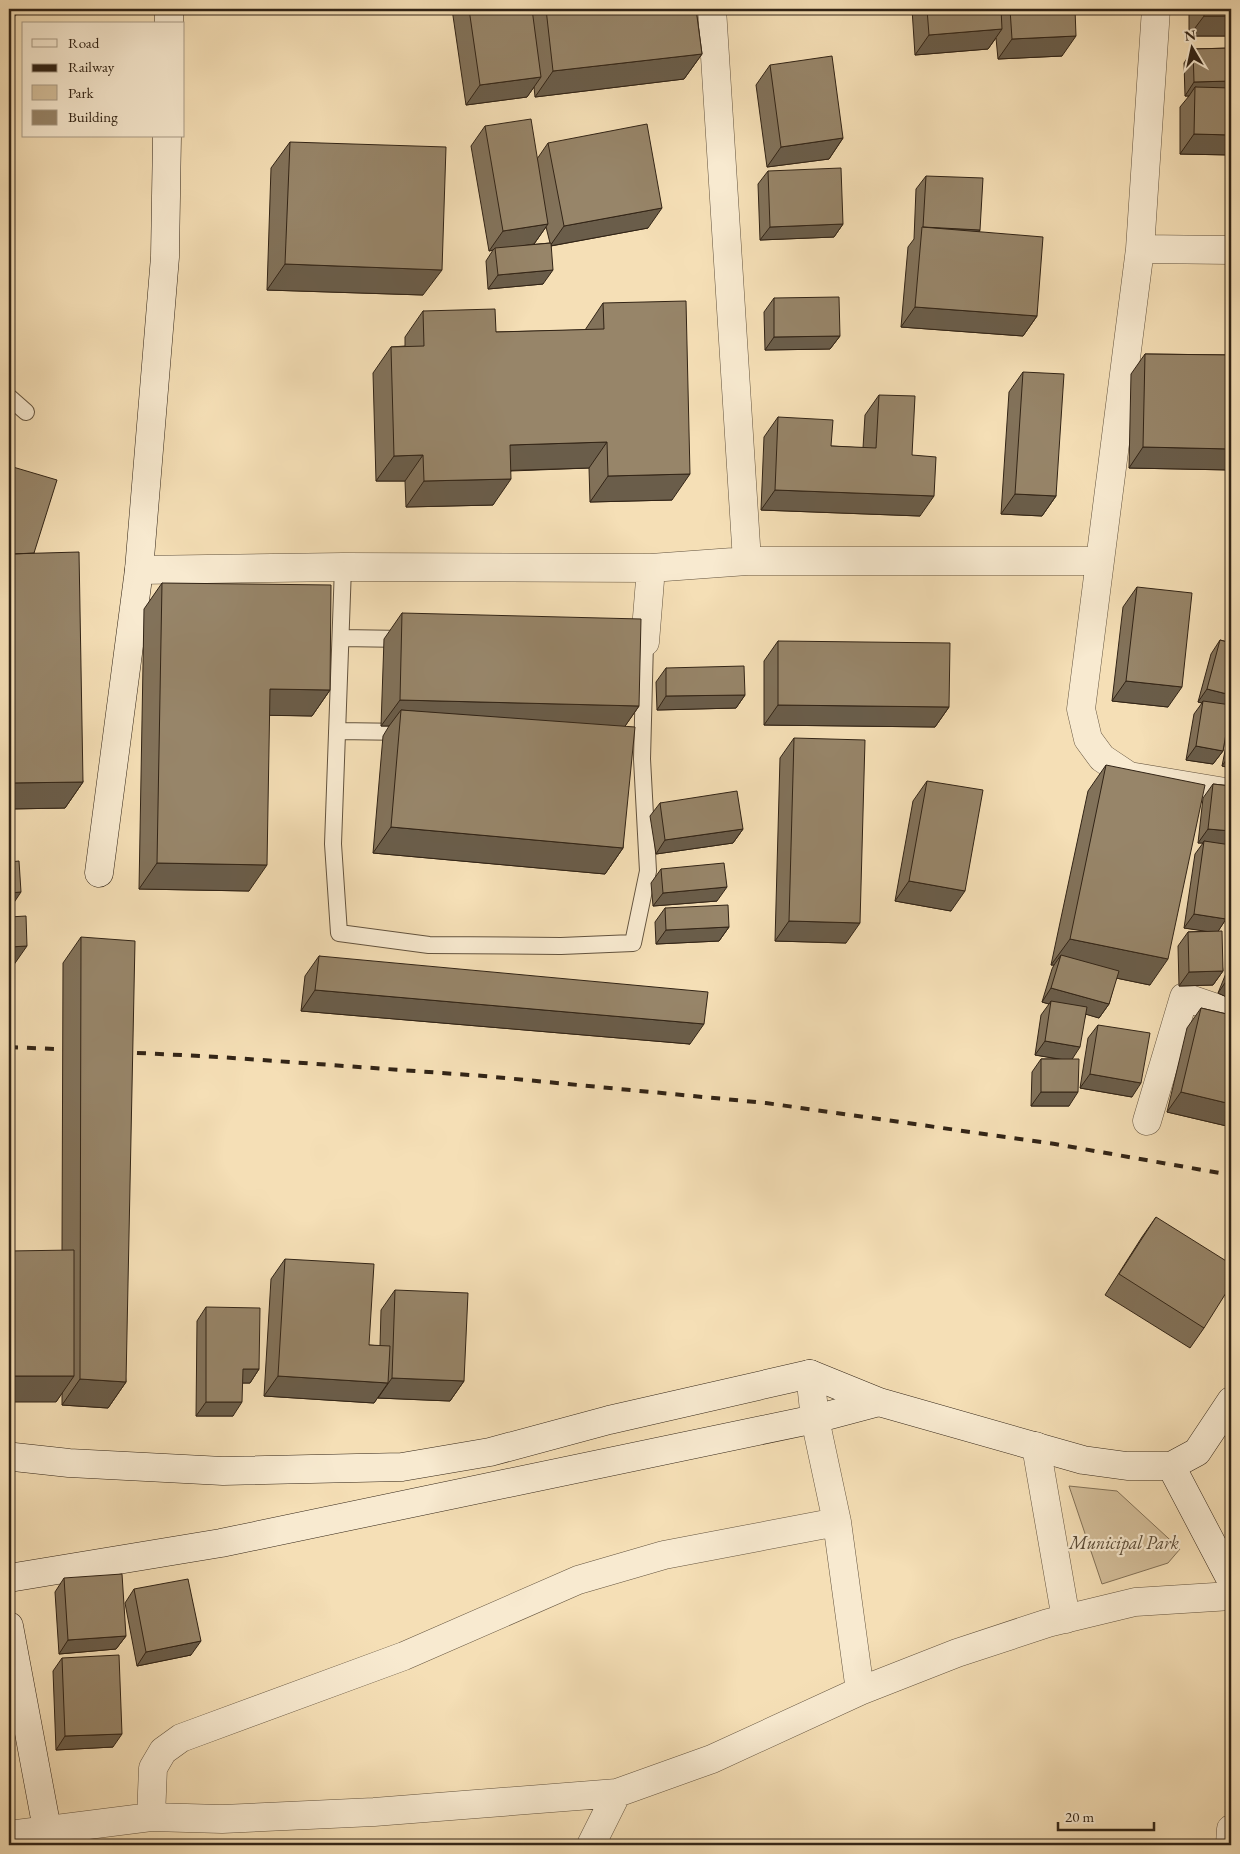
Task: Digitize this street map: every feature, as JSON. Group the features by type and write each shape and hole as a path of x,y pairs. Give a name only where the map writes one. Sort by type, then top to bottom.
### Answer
{"street":[{"path":"169,9 169,22"},
{"path":"712,9 747,561"},
{"path":"1156,9 1140,249 1081,709 1088,739 1102,758 1129,776 1231,794"},
{"path":"99,873 139,570 165,257 167,138"},
{"path":"1140,249 1231,250"},
{"path":"139,570 343,567 651,568 747,561 1099,560"},
{"path":"635,641 651,568"},
{"path":"1147,1121 1184,997 1231,1013"},
{"path":"810,1374 815,1419 837,1522 860,1691"},
{"path":"9,1458 69,1464 223,1471 402,1467 490,1452 609,1420 810,1374 879,1402 1083,1460 1127,1466 1171,1466 1197,1452 1231,1401"},
{"path":"9,1578 221,1543 815,1419 879,1402"},
{"path":"1036,1446 1066,1619"},
{"path":"1171,1466 1231,1580"},
{"path":"151,1816 153,1768 163,1751 181,1738 404,1656 578,1580 664,1555 837,1522"},
{"path":"9,1835 48,1837 151,1816 222,1819 374,1812 617,1793 712,1759 860,1691 957,1654 1066,1619 1135,1602 1231,1596"},
{"path":"9,1626 48,1837"},
{"path":"592,1845 617,1793"},
{"path":"1230,1845 1231,1830"}],"lane":[{"path":"9,397 26,412"},
{"path":"343,567 334,844 339,933 448,945 561,946 633,943 648,871 642,734 635,641"},
{"path":"341,638 419,639"},
{"path":"337,731 426,732"},
{"path":"623,734 642,734"}],"green space":[{"name":"Municipal Park","path":"1069,1486 1117,1491 1180,1549 1168,1563 1102,1584"}],"building":[{"path":"469,9 532,9 541,77 480,85"},
{"path":"546,9 696,9 702,54 553,71"},
{"path":"927,9 1001,9 1002,29 929,35"},
{"path":"1010,9 1075,9 1076,36 1012,39"},
{"path":"1204,9 1231,9 1231,16 1204,16"},
{"path":"1231,48 1231,81 1194,82 1193,49"},
{"path":"832,56 843,138 781,147 770,65"},
{"path":"1195,87 1231,88 1231,135 1194,134"},
{"path":"531,119 548,224 503,231 485,126"},
{"path":"647,124 662,208 564,226 548,143"},
{"path":"290,142 446,147 442,270 285,264"},
{"path":"841,168 843,224 770,227 768,171"},
{"path":"926,176 983,178 980,230 923,227"},
{"path":"922,227 1043,237 1037,316 915,307"},
{"path":"551,243 553,270 498,275 495,248"},
{"path":"839,297 840,336 774,337 774,298"},
{"path":"686,301 690,474 608,476 607,442 510,445 511,479 424,481 423,455 394,456 391,347 424,346 423,311 495,309 496,332 604,329 603,303"},
{"path":"1145,354 1231,355 1231,449 1143,447"},
{"path":"1023,372 1064,374 1056,496 1015,494"},
{"path":"879,395 915,396 912,455 936,457 934,496 775,490 778,417 833,420 831,446 876,448"},
{"path":"13,467 57,480 34,553 13,554 9,552 9,479"},
{"path":"79,552 83,782 9,783 9,554"},
{"path":"162,583 331,585 330,690 270,689 267,865 157,863"},
{"path":"1137,587 1192,593 1182,687 1126,681"},
{"path":"402,613 641,619 639,706 400,700"},
{"path":"1220,640 1231,643 1231,695 1207,689"},
{"path":"778,641 950,643 949,707 778,705"},
{"path":"744,666 745,695 666,696 666,668"},
{"path":"1203,701 1231,705 1223,751 1196,746"},
{"path":"401,710 635,727 623,848 391,827"},
{"path":"794,738 865,740 860,923 789,921"},
{"path":"1106,765 1205,785 1168,959 1070,939"},
{"path":"927,781 983,790 965,891 909,881"},
{"path":"1213,784 1231,786 1231,831 1208,829"},
{"path":"737,791 743,829 665,840 660,803"},
{"path":"1204,841 1231,845 1231,884 1226,919 1194,914"},
{"path":"19,861 21,892 9,893 9,862"},
{"path":"724,863 727,887 663,893 661,869"},
{"path":"728,905 729,927 666,930 665,908"},
{"path":"26,916 27,946 9,947 9,917"},
{"path":"1222,931 1223,971 1189,972 1188,932"},
{"path":"81,937 135,941 126,1382 80,1379"},
{"path":"1061,955 1119,971 1109,1004 1051,988"},
{"path":"319,956 708,992 704,1024 315,990"},
{"path":"1231,971 1231,981 1227,980"},
{"path":"1051,1001 1087,1007 1080,1047 1045,1041"},
{"path":"1201,1008 1231,1015 1231,1104 1181,1092"},
{"path":"1098,1025 1150,1033 1141,1083 1090,1074"},
{"path":"1041,1059 1079,1059 1078,1092 1041,1092"},
{"path":"1156,1217 1231,1264 1231,1285 1204,1328 1119,1274"},
{"path":"74,1250 74,1376 9,1376 9,1251"},
{"path":"285,1259 374,1264 369,1345 390,1346 388,1383 278,1376"},
{"path":"395,1290 468,1293 464,1381 392,1378"},
{"path":"206,1307 260,1308 259,1369 243,1369 242,1402 206,1402"},
{"path":"122,1574 126,1636 68,1640 64,1578"},
{"path":"188,1579 201,1641 146,1652 134,1589"},
{"path":"119,1655 122,1734 65,1736 62,1658"}],"railway":[{"path":"9,1047 76,1050"},
{"path":"119,1052 220,1057 484,1076 766,1103 1055,1144 1231,1175"}]}
